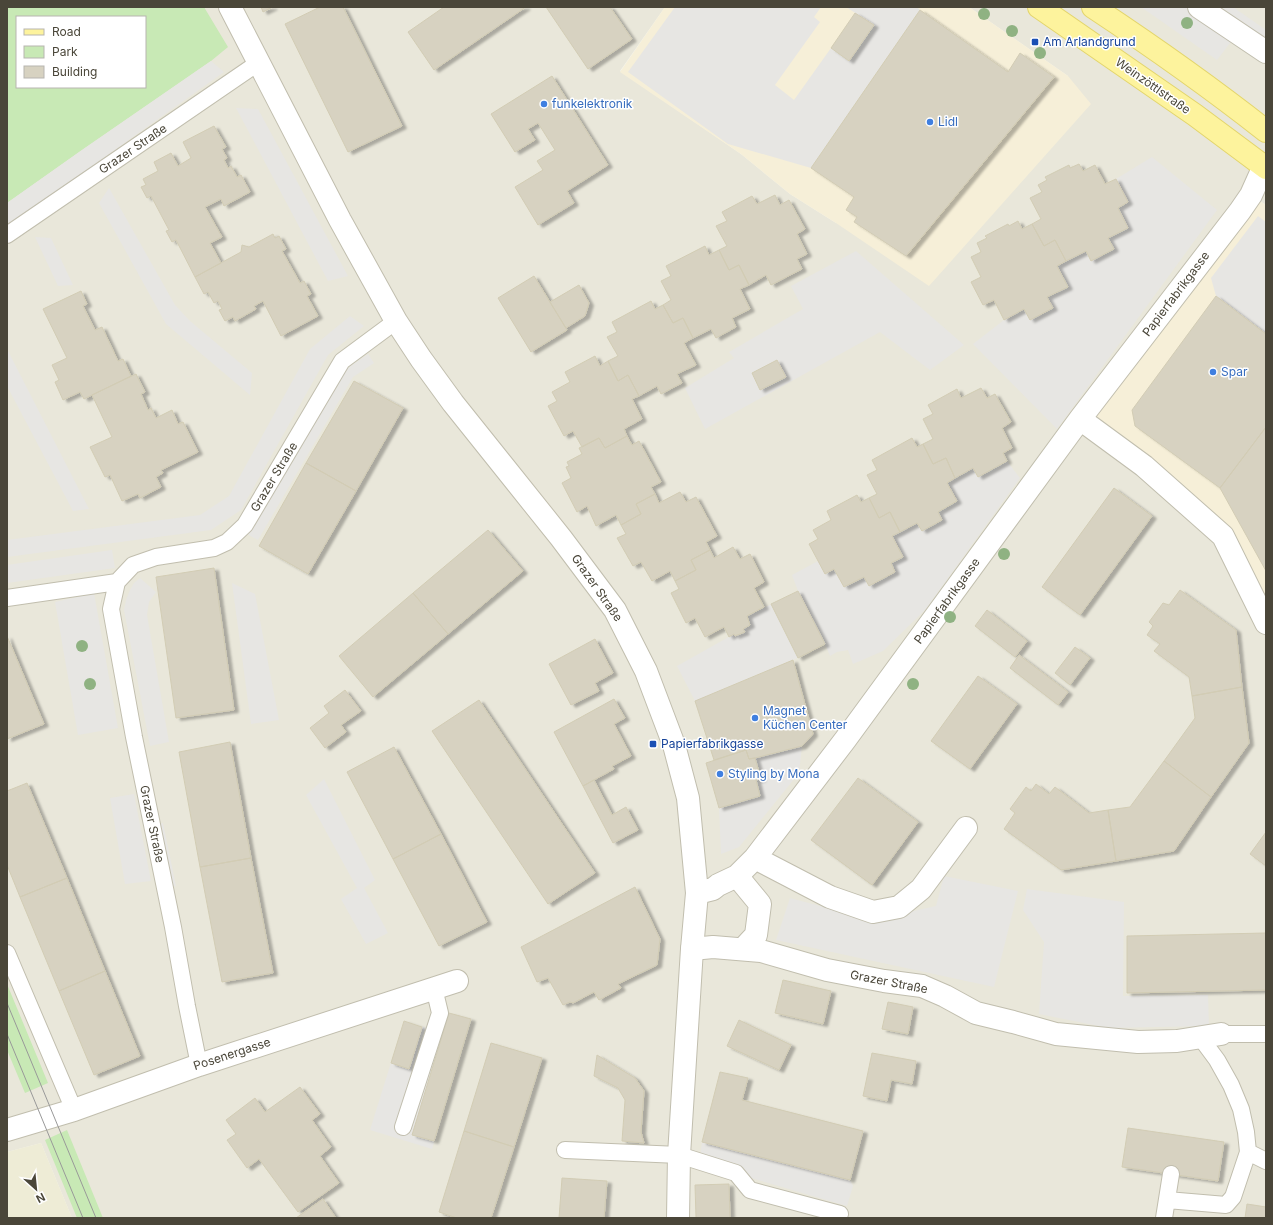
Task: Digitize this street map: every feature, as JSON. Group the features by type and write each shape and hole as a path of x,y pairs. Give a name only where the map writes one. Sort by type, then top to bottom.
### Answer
{"main road":[{"name":"Weinzöttlstraße","path":"1039,7 1265,165"},
{"path":"1093,7 1146,42 1226,99 1266,131"}],"street":[{"name":"Grazer Straße","path":"230,7 340,220 396,322 453,403 583,566 615,610 646,671 674,745 688,798 697,892 679,1155 678,1218"},
{"path":"1199,7 1266,52"},
{"name":"Papierfabrikgasse","path":"697,892 713,889 737,876 755,858 845,740 1080,419 1251,195 1265,165"},
{"path":"1080,419 1144,466 1223,536 1266,623"},
{"path":"755,858 830,897 873,912 899,907 921,889 966,828"},
{"path":"737,876 760,904 756,935 743,949"},
{"name":"Grazer Straße","path":"692,948 713,947 761,951 827,970 884,982 922,986 945,996 976,1013 1056,1034 1138,1042 1177,1041 1211,1036"},
{"name":"Posenergasse","path":"7,1130 74,1110 199,1064 457,981"}],"lane":[{"name":"Grazer Straße","path":"7,235 258,63"},
{"name":"Grazer Straße","path":"199,1064 173,927 134,737 112,609 117,582 133,565 156,557 214,548 227,542 245,525 342,361 396,322"},
{"path":"7,598 117,582"},
{"path":"7,953 74,1110"},
{"path":"403,1126 440,1013 434,988"},
{"name":"Grazer Straße","path":"1211,1036 1266,1034"},
{"path":"1167,1200 1226,1205 1233,1197 1248,1152 1246,1132 1241,1109 1231,1085 1220,1066 1211,1036"},
{"path":"565,1150 634,1148 679,1155 736,1173 750,1190 840,1214"},
{"path":"1248,1152 1266,1161"},
{"path":"1164,1218 1171,1174"}],"shaded area":[{"path":"7,7 665,7 620,71 741,154 790,194 836,223 1068,76 969,7 1266,7 1266,205 1251,195 1223,536 1266,623 1266,1218 72,1218 41,1143 7,1152"},
{"path":"665,7 969,7 1068,76 1091,104 929,286 836,223 790,194 741,154 620,72"},
{"path":"675,7 821,7 814,17 820,22 775,85 794,100 831,48 849,61 874,25 846,7 917,7 920,10 811,168 728,144 628,72"},
{"path":"1141,7 1233,7 1266,30 1266,39 1230,43 1217,60"},
{"path":"211,61 224,72 7,227 7,203"},
{"path":"236,108 258,109 348,276 328,281"},
{"path":"1152,157 1217,210 1057,429 973,344 1004,320 1024,309 1030,320 1053,308 1047,297 1068,287 1057,266 1086,251 1091,261 1114,249 1108,238 1128,228 1118,208 1128,202 1116,179"},
{"path":"109,188 175,305 190,321 252,373 250,395 166,324 99,203"},
{"path":"1251,195 1266,205 1266,623 1223,536 1080,419"},
{"path":"1258,216 1266,222 1266,334 1216,296 1211,278"},
{"path":"35,237 51,238 73,285 58,286"},
{"path":"856,251 964,345 930,370 880,332 705,429 685,388 734,358 729,352 803,309 791,286"},
{"path":"350,316 364,326 328,355 241,510 211,530 7,557 7,540 200,515 229,496 310,349"},
{"path":"7,349 89,509 73,511 7,386"},
{"path":"368,354 374,363 353,377 258,540 247,534 345,370"},
{"path":"1007,461 1020,478 925,610 883,651 853,664 848,650 837,652 830,656 825,644 793,660 695,701 677,666 734,634 735,636 745,632 743,629 750,625 747,616 798,591 792,575 818,561 825,574 834,569 844,587 864,577 869,586 895,572 891,563 903,556 892,536 917,523 922,531 942,520 938,512 957,501 947,483 973,468 978,477"},
{"path":"112,550 115,568 7,583 7,565"},
{"path":"140,578 156,592 149,602 147,615 169,742 150,746 124,610 130,590 134,583"},
{"path":"232,583 255,594 279,720 251,724"},
{"path":"94,593 118,728 78,735 55,602"},
{"path":"802,746 799,773 739,847 721,854 719,808 760,796 756,780 761,779 755,758"},
{"path":"324,779 375,880 364,888 388,933 366,944 341,899 357,888 306,795"},
{"path":"134,794 151,881 125,884 110,798"},
{"path":"163,823 176,886 169,887 156,825"},
{"path":"944,876 1018,891 994,987 776,940 790,898 873,920 936,906"},
{"path":"1027,889 1124,902 1123,996 1208,995 1209,1026 1109,1028 1039,1014 1044,942 1023,910"},
{"path":"449,1013 471,1019 432,1149 370,1130 404,1021 443,1033"},
{"path":"702,1142 850,1180 853,1186 847,1206 751,1178 737,1164 700,1156"},
{"path":"41,1143 72,1218 7,1218 7,1152"}],"green space":[{"path":"7,7 204,7 228,47 211,61 7,203"},
{"path":"7,984 48,1083 25,1093 7,1050"},
{"path":"67,1130 103,1218 77,1218 45,1140"}],"building":[{"path":"261,7 273,7 263,12"},
{"path":"320,7 343,7 402,126 348,152 285,24"},
{"path":"444,7 526,7 434,70 408,32"},
{"path":"546,7 610,7 632,39 588,69"},
{"name":"Lidl","path":"920,10 1008,72 1020,53 1054,77 906,256 854,222 857,217 846,210 854,197 811,168"},
{"path":"855,13 874,25 849,61 831,48"},
{"path":"552,76 608,165 567,191 574,203 538,225 515,187 543,170 537,161 555,150 538,123 528,129 535,140 515,152 491,114"},
{"path":"214,126 226,147 222,149 227,158 224,160 228,168 231,166 237,177 241,175 250,192 224,206 221,199 205,207 222,237 210,243 221,263 195,277 176,240 172,242 166,231 169,230 151,196 147,198 141,187 146,185 143,179 158,171 154,162 171,153 178,166 191,158 183,142"},
{"path":"1079,164 1083,171 1095,165 1105,184 1116,179 1128,202 1118,208 1128,228 1108,238 1114,249 1091,261 1086,251 1066,261 1055,240 1044,246 1032,224 1041,219 1030,198 1042,192 1038,185 1047,180 1045,177 1069,165 1070,168"},
{"path":"775,195 780,205 789,200 805,229 797,234 807,254 797,259 802,269 771,285 766,275 749,285 739,265 729,270 719,250 727,246 716,226 727,221 722,212 752,196 757,204"},
{"path":"1018,221 1022,229 1032,224 1044,246 1055,240 1066,261 1057,266 1068,287 1047,297 1053,308 1030,320 1024,309 1004,320 994,300 983,305 971,282 981,277 971,257 981,252 977,243 987,238 985,236 1008,224 1009,226"},
{"path":"273,234 275,238 279,236 286,249 282,251 300,283 304,281 311,294 307,296 318,316 281,336 263,301 254,306 256,309 235,321 233,317 225,321 219,310 222,309 218,301 214,303 208,292 204,294 195,277 241,252 242,245 249,247"},
{"path":"705,246 709,255 719,250 729,270 739,265 749,285 740,289 750,309 732,318 736,327 716,338 711,329 693,338 683,318 673,323 663,305 671,300 661,281 671,276 666,266"},
{"path":"534,276 567,330 531,352 498,298"},
{"path":"579,285 589,303 585,316 566,328 550,302"},
{"path":"81,291 87,304 83,306 95,330 102,327 118,361 123,359 131,376 84,399 80,392 63,400 55,382 59,380 52,365 67,358 43,309"},
{"name":"Spar","path":"1216,296 1266,334 1266,427 1220,488 1135,426 1132,410"},
{"path":"651,301 655,309 663,305 673,323 683,318 693,338 684,343 696,365 677,374 682,383 661,394 657,386 639,396 628,375 618,381 608,361 618,356 607,337 617,332 612,322"},
{"path":"595,356 600,366 608,361 618,381 628,375 639,396 632,399 642,419 624,429 627,436 605,448 599,438 582,447 573,431 564,436 548,406 557,401 552,392 570,382 565,372"},
{"path":"777,360 786,377 760,390 752,373"},
{"path":"136,374 145,392 141,394 148,410 151,408 156,418 172,410 178,424 183,422 198,452 161,470 163,473 156,477 161,487 140,498 138,494 122,501 110,475 105,477 90,447 112,437 92,395"},
{"path":"354,381 403,408 356,491 306,463"},
{"path":"981,388 987,398 995,394 1011,422 1002,428 1012,448 1003,453 1007,461 978,477 973,468 955,478 946,458 933,464 923,444 933,439 923,419 933,414 928,405 957,389 961,398"},
{"path":"1266,427 1266,571 1220,488"},
{"path":"627,436 632,445 639,441 661,482 651,487 655,494 636,504 641,514 621,525 616,515 596,526 587,506 577,512 562,483 571,478 566,467 569,466 567,462 582,454 579,448 599,438 605,448"},
{"path":"912,438 917,447 923,444 933,464 946,458 955,478 947,483 957,501 938,512 942,520 922,531 917,523 900,532 890,512 879,518 869,498 877,494 867,475 877,470 872,460"},
{"path":"306,463 356,491 308,574 259,546"},
{"path":"1114,488 1152,516 1080,615 1042,587"},
{"path":"680,492 686,502 696,497 717,536 706,542 710,550 691,560 696,570 675,581 670,571 652,581 641,562 633,566 617,538 626,534 621,525 641,514 636,504 655,494 659,503"},
{"path":"857,495 861,502 869,498 879,518 890,512 900,532 892,536 903,557 891,563 895,572 869,586 864,577 844,587 834,569 825,574 809,544 818,539 813,530 831,520 827,511"},
{"path":"488,530 523,571 448,634 413,593"},
{"path":"733,547 740,559 750,554 764,582 754,588 764,607 747,616 750,625 743,629 745,632 735,636 734,634 729,637 724,627 705,637 695,618 686,623 671,593 679,589 675,581 696,570 691,560 710,550 714,558"},
{"path":"214,568 234,710 176,718 156,577"},
{"path":"1180,590 1236,630 1242,687 1192,696 1189,677 1154,651 1160,644 1147,635 1153,626 1149,622 1163,603 1169,605"},
{"path":"798,591 825,644 798,658 771,604"},
{"path":"413,593 448,634 373,697 339,656"},
{"path":"987,610 1027,641 1015,657 975,626"},
{"path":"7,636 44,724 7,739"},
{"path":"595,639 613,673 595,683 599,691 571,705 549,664"},
{"path":"1075,647 1090,658 1070,685 1055,673"},
{"path":"1019,655 1068,692 1058,705 1010,668"},
{"name":"Magnet Küchen Center","path":"793,660 813,734 802,746 749,759 746,750 714,760 695,701"},
{"path":"978,676 1017,704 970,769 931,741"},
{"path":"1242,687 1249,743 1211,797 1164,761 1195,718 1192,696"},
{"path":"345,690 361,711 341,725 346,732 325,748 310,728 329,713 324,706"},
{"path":"614,699 625,718 614,724 631,756 612,766 614,769 583,786 554,732"},
{"path":"479,700 595,873 548,904 432,731"},
{"path":"230,742 251,858 200,867 179,752"},
{"path":"394,747 441,834 393,859 347,772"},
{"path":"746,750 749,759 755,758 761,779 756,780 760,796 719,808 706,763"},
{"path":"1164,761 1211,797 1174,851 1116,861 1108,810 1130,807"},
{"path":"858,778 918,822 872,885 811,840"},
{"path":"594,780 612,815 626,807 638,830 613,843 583,786"},
{"path":"27,783 67,878 20,897 7,865 7,791"},
{"path":"1036,784 1049,794 1055,787 1089,813 1108,810 1116,861 1061,870 1004,829 1015,813 1010,809 1026,787 1031,791"},
{"path":"1266,832 1266,866 1250,854"},
{"path":"441,834 487,922 439,946 393,859"},
{"path":"251,858 273,973 222,982 200,867"},
{"path":"67,878 105,971 59,991 20,897"},
{"path":"635,887 660,939 657,965 618,984 621,988 599,1000 594,992 573,1003 570,1002 563,1005 548,978 537,982 521,947"},
{"path":"1266,933 1266,990 1127,993 1127,936"},
{"path":"105,971 140,1056 94,1075 59,991"},
{"path":"783,980 831,991 823,1024 775,1013"},
{"path":"888,1002 913,1007 908,1034 882,1029"},
{"path":"449,1013 471,1019 434,1141 412,1135"},
{"path":"739,1020 791,1045 779,1070 727,1046"},
{"path":"404,1021 422,1027 409,1069 391,1063"},
{"path":"491,1043 542,1058 514,1147 464,1131"},
{"path":"872,1053 916,1061 912,1084 891,1080 887,1101 863,1096"},
{"path":"597,1055 635,1078 644,1091 641,1132 644,1143 622,1141 625,1100 618,1088 594,1076"},
{"path":"720,1072 748,1078 742,1100 863,1131 850,1180 702,1142"},
{"path":"300,1087 320,1114 312,1120 331,1147 320,1156 339,1183 298,1212 259,1159 247,1168 227,1140 236,1134 226,1120 255,1098 265,1112"},
{"path":"1128,1128 1224,1142 1218,1181 1122,1167"},
{"path":"464,1131 514,1147 491,1218 457,1218 439,1212"},
{"path":"562,1178 607,1181 604,1218 559,1218"},
{"path":"729,1184 730,1218 696,1218 695,1185"},
{"path":"323,1199 336,1218 296,1218"},
{"path":"1247,1204 1266,1207 1266,1218 1245,1218"}],"tram line":[{"path":"7,1003 96,1218"},
{"path":"7,1034 83,1218"}],"place":[{"name":"Am Arlandgrund","path":"1035,42"},
{"name":"funkelektronik","path":"544,104"},
{"name":"Lidl","path":"930,122"},
{"name":"Spar","path":"1213,372"},
{"name":"Magnet Küchen Center","path":"755,718"},
{"name":"Papierfabrikgasse","path":"653,744"},
{"name":"Styling by Mona","path":"720,774"}]}
